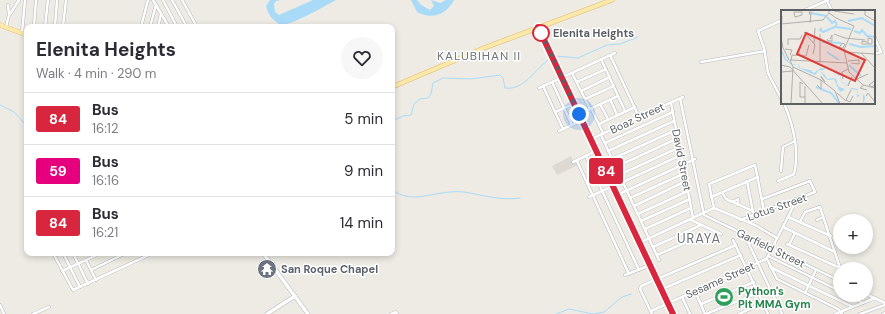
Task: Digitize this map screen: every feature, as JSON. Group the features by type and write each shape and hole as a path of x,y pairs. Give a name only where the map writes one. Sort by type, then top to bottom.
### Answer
{"main road":[{"path":"395,86 540,27 612,0"},
{"path":"0,25 22,33"},
{"path":"265,256 308,314"},
{"path":"266,314 295,296"}],"street":[{"path":"6,27 9,15 19,0"},
{"path":"22,33 25,0"},
{"path":"34,24 36,0"},
{"path":"45,24 48,0"},
{"path":"54,24 57,0"},
{"path":"63,24 66,0"},
{"path":"142,24 148,0"},
{"path":"153,0 167,24"},
{"path":"162,0 175,24"},
{"path":"172,0 185,24"},
{"path":"182,0 194,24"},
{"path":"805,10 828,0 832,10"},
{"path":"8,5 9,15"},
{"path":"151,24 156,5"},
{"path":"159,24 161,14"},
{"path":"781,20 759,30 765,51 768,73 781,98"},
{"path":"540,27 562,78 672,314"},
{"path":"875,54 880,52 876,44"},
{"path":"701,62 765,51"},
{"path":"539,88 614,53"},
{"path":"610,55 639,117"},
{"path":"601,59 625,111"},
{"path":"577,82 606,69"},
{"path":"572,73 599,124 608,151 659,260"},
{"path":"581,90 610,78"},
{"path":"552,82 572,125"},
{"path":"543,86 563,129"},
{"path":"585,99 614,86"},
{"path":"579,114 618,96"},
{"name":"Boaz Street","path":"591,139 682,98 694,160"},
{"path":"610,99 617,115"},
{"name":"David Street","path":"671,102 690,199 692,219"},
{"path":"555,112 574,104"},
{"path":"600,104 608,120"},
{"path":"778,181 794,174 796,159 795,141 784,104"},
{"path":"599,124 635,107"},
{"path":"605,143 673,112"},
{"path":"558,131 582,120"},
{"path":"608,151 674,121"},
{"path":"612,159 676,130"},
{"path":"616,167 678,138"},
{"path":"781,171 783,147 795,141"},
{"path":"619,175 680,147"},
{"path":"573,162 596,151"},
{"path":"623,182 681,155"},
{"path":"586,156 639,270"},
{"path":"577,160 629,274"},
{"path":"617,195 694,160 703,214"},
{"path":"764,211 755,165 709,185 714,208 740,220 755,224 777,238"},
{"path":"630,198 685,173"},
{"path":"711,197 758,177"},
{"path":"634,206 686,181"},
{"path":"747,181 753,213"},
{"name":"Lotus Street","path":"740,220 753,213 764,211 815,193 811,181 762,199"},
{"path":"589,197 612,186"},
{"path":"638,214 688,191"},
{"path":"722,192 725,198 753,213"},
{"path":"732,202 739,198 738,205"},
{"path":"641,221 690,199"},
{"path":"793,201 793,206 788,217 767,258 770,267 776,279 842,313"},
{"path":"800,222 805,212 818,206 824,216 833,242"},
{"path":"645,229 691,208"},
{"path":"639,243 714,208"},
{"name":"Garfield Street","path":"703,214 833,278"},
{"path":"817,220 824,216"},
{"path":"788,217 831,236"},
{"path":"692,219 721,234"},
{"path":"653,247 701,225"},
{"path":"783,227 833,251"},
{"path":"657,255 687,242 684,232"},
{"path":"794,233 788,245 833,266"},
{"path":"745,235 782,314"},
{"path":"733,240 768,314"},
{"path":"652,314 640,288 736,245"},
{"path":"661,290 741,255"},
{"path":"55,256 72,290 147,256"},
{"path":"64,256 80,287"},
{"path":"74,256 88,284"},
{"path":"62,271 95,256"},
{"path":"91,270 120,256"},
{"path":"767,258 833,288"},
{"name":"Sesame Street","path":"650,310 747,269 767,258"},
{"path":"86,260 96,280"},
{"path":"626,275 649,264"},
{"path":"770,267 853,307"},
{"path":"805,293 816,270"},
{"path":"701,304 754,282"},
{"path":"695,291 706,314 758,293"},
{"path":"682,297 690,314"},
{"path":"834,314 842,313 875,298 885,304"},
{"path":"739,314 764,304"},
{"path":"860,314 885,304"},
{"path":"0,305 4,314"},
{"path":"33,314 48,307"},
{"path":"391,314 396,312 397,314"}],"shaded area":[{"path":"571,156 574,163 576,162 578,165 557,175 552,166"}],"water":[{"path":"270,0 281,0 276,1 274,4 275,12 279,15 313,0 336,0 287,24 279,24 273,20 266,6"},
{"path":"411,0 417,0 421,5 430,10 434,6 431,0 440,3 446,0 454,0 443,12 438,15 428,16 417,12"}],"waterway":[{"path":"555,56 578,58 607,45 620,44 638,37"},
{"path":"395,120 403,116 411,115 414,104 420,99 428,98 431,94 433,83 443,78 471,79 500,75 503,78 505,88 512,88 519,86 530,78 551,58"},
{"path":"0,105 14,112 24,123"},
{"path":"395,192 405,196 412,197 446,192 464,192 499,198 520,198"},
{"path":"556,314 569,309 593,314 604,312 622,297 631,294"}],"bus line":[{"name":"84","path":"538,27 673,314"}],"place":[{"name":"Elenita Heights","path":"541,33"},
{"name":"San Roque Chapel","path":"267,269"},
{"name":"Python's Pit MMA Gym","path":"724,297"}],"district":[{"name":"KALUBIHAN II","path":"479,56"},
{"name":"URAYA","path":"699,238"}],"route":[{"path":"541,33 540,31 579,114"}]}
